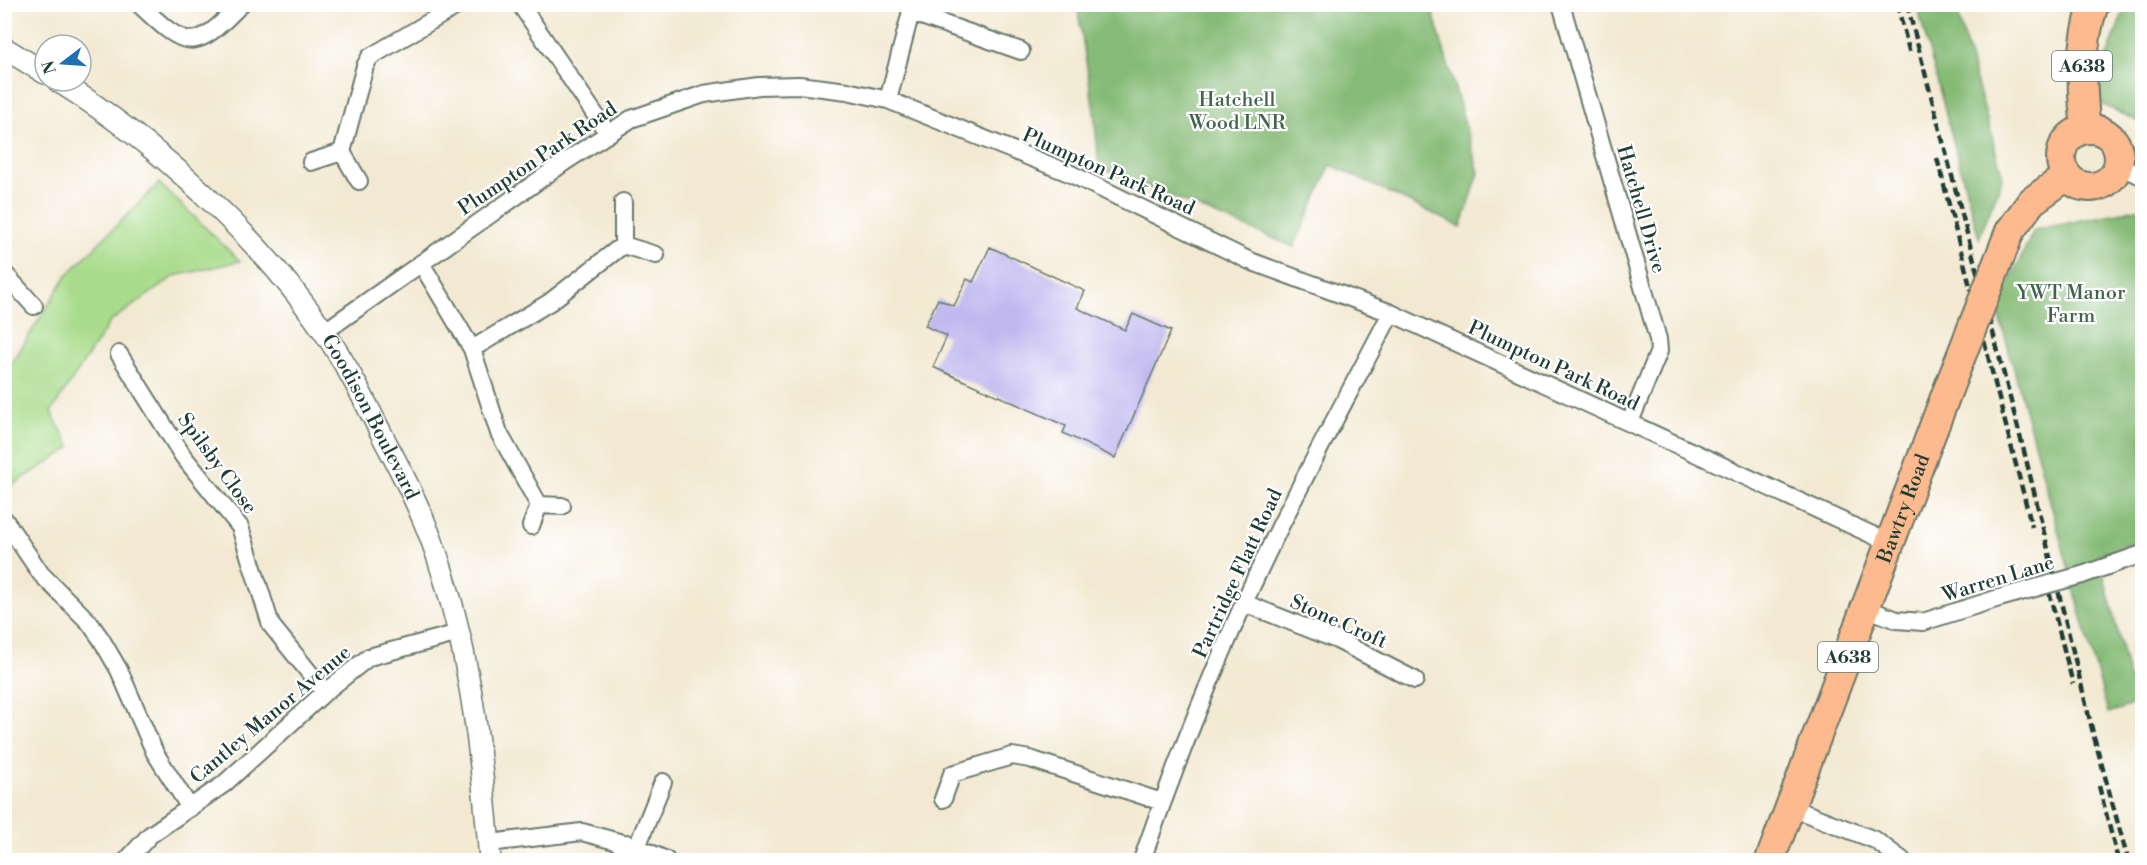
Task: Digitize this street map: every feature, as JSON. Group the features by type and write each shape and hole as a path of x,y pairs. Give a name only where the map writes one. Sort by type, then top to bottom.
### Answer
{"highway":[{"name":"A638","path":"2086,129 2082,96 2082,59 2094,4"},
{"path":"2086,129 2100,131 2112,139 2130,171 2096,186 2077,183 2067,176 2061,162 2063,147 2072,135 2086,129"},
{"name":"Bawtry Road","path":"1770,861 2010,231 2032,201 2067,176"}],"street":[{"path":"139,4 177,39 190,42 215,32 241,4"},
{"path":"359,181 342,152 365,66 370,57 460,4"},
{"path":"520,4 607,132"},
{"name":"Hatchell Drive","path":"1562,4 1658,339 1659,351 1630,422"},
{"path":"888,100 912,8 1021,51"},
{"path":"4,48 33,66"},
{"name":"Plumpton Park Road","path":"324,332 607,132 662,106 704,94 759,86 800,85 847,91 888,100 1098,186 1250,261 1391,313 1892,544"},
{"name":"Goodison Boulevard","path":"74,93 149,148 216,206 297,295 348,369 417,502 442,571 459,633 472,696 489,852"},
{"path":"311,162 342,152"},
{"path":"622,245 623,202"},
{"path":"472,349 550,302 622,245"},
{"path":"622,245 656,255"},
{"path":"421,263 472,349 499,433 539,505 531,526"},
{"path":"4,273 34,306"},
{"name":"Partridge Flatt Road","path":"1149,858 1162,802 1187,735 1244,603 1299,488 1391,313"},
{"name":"Spilsby Close","path":"119,354 183,456 240,527 271,625 325,692"},
{"path":"539,505 562,507"},
{"path":"4,519 45,580 89,622 101,639 114,660 151,745 190,808"},
{"name":"Warren Lane","path":"1865,608 1897,620 1923,622 2082,575 2142,554"},
{"name":"Stone Croft","path":"1244,603 1337,640 1415,680"},
{"name":"Cantley Manor Avenue","path":"127,861 150,835 224,784 325,692 369,657 459,633"},
{"path":"943,799 952,774 1012,756 1030,759 1162,802"},
{"path":"618,861 631,845 663,782"},
{"path":"1792,808 1875,840 1902,861"},
{"path":"489,852 582,832 631,845 666,861"}],"green space":[{"name":"Hatchell Wood LNR","path":"1077,5 1431,5 1479,173 1461,227 1331,165 1294,247 1099,167 1094,112"},
{"path":"1917,5 1955,5 2003,177 1979,238"},
{"path":"2126,5 2142,5 2142,123 2091,99"},
{"path":"159,183 240,261 175,276 110,322 51,412 71,448 5,490 5,374 67,275"},
{"name":"YWT Manor Farm","path":"2142,208 2142,541 2099,555 2129,679 2142,676 2142,702 2108,713 1997,307 2034,230"}],"building":[{"path":"990,247 1085,291 1077,308 1125,330 1133,314 1171,331 1115,458 1063,433 1066,426 933,367 947,336 925,326 938,299 954,306 967,279 973,282"}],"railway":[{"path":"1897,4 1910,54"},
{"path":"1907,4 2025,455 2093,733 2128,860"},
{"path":"1937,158 2032,527"},
{"path":"2042,565 2073,684"},
{"path":"2099,786 2118,860"}]}
